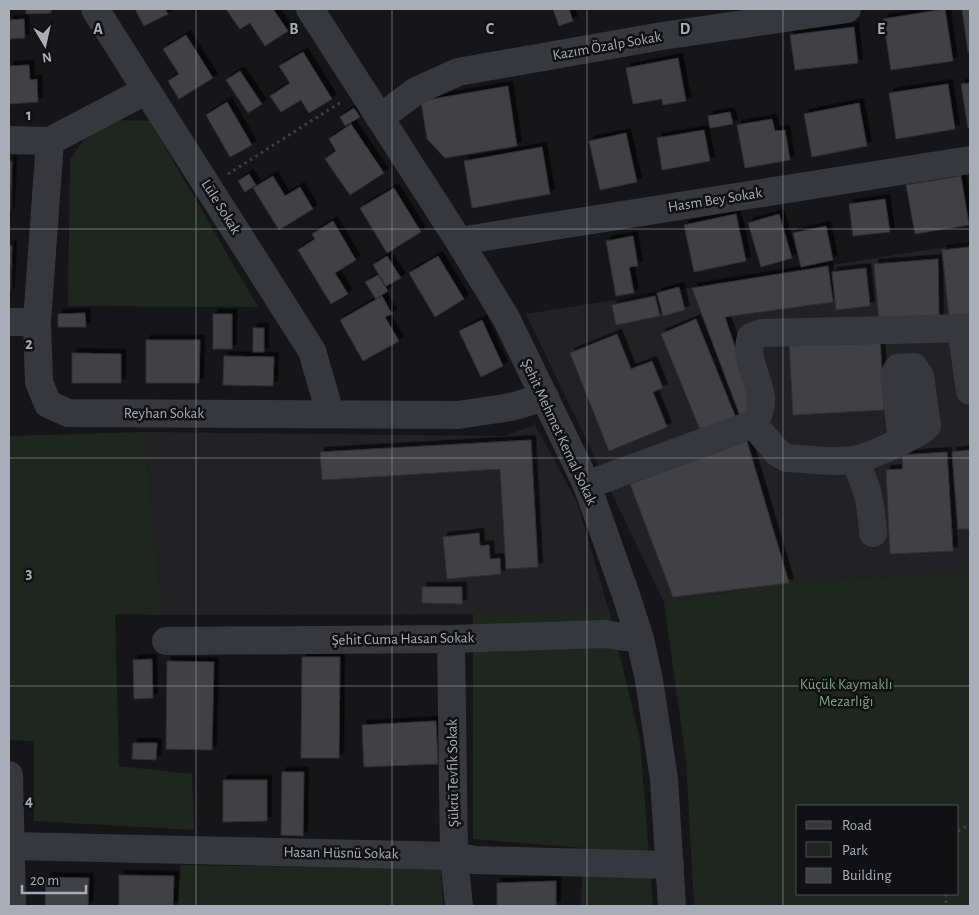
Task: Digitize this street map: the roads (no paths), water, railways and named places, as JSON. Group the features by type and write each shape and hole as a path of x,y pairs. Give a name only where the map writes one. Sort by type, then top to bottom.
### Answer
{"street":[{"name":"Lüle Sokak","path":"95,9 145,91 209,186 312,351 330,413"},
{"name":"Şehit Mehmet Kemal Sokak","path":"310,9 459,241 506,318 587,485 640,639 664,779 672,906"},
{"name":"Kazım Özalp Sokak","path":"380,118 416,91 458,72 662,36 847,9"},
{"path":"9,140 50,141 145,91"},
{"name":"Reyhan Sokak","path":"50,141 37,322 39,382 48,404 68,413 458,415 510,407 545,397"},
{"name":"Hasm Bey Sokak","path":"459,241 970,160"},
{"path":"9,322 37,322"},
{"path":"587,485 753,424 761,413 762,401 747,347 750,337 762,333 966,328 970,387"},
{"path":"753,424 778,453 787,458 854,460 902,440"},
{"path":"854,460 866,483 871,500 873,533"},
{"name":"Şehit Cuma Hasan Sokak","path":"166,641 450,639 604,634 640,639"},
{"name":"Şükrü Tevfik Sokak","path":"450,639 454,856 459,906"},
{"path":"9,775 12,906"},
{"name":"Hasan Hüsnü Sokak","path":"10,831 454,856 475,860 670,865"}],"park label":[{"name":"Küçük Kaymaklı Mezarlığı","path":"846,692"}]}
